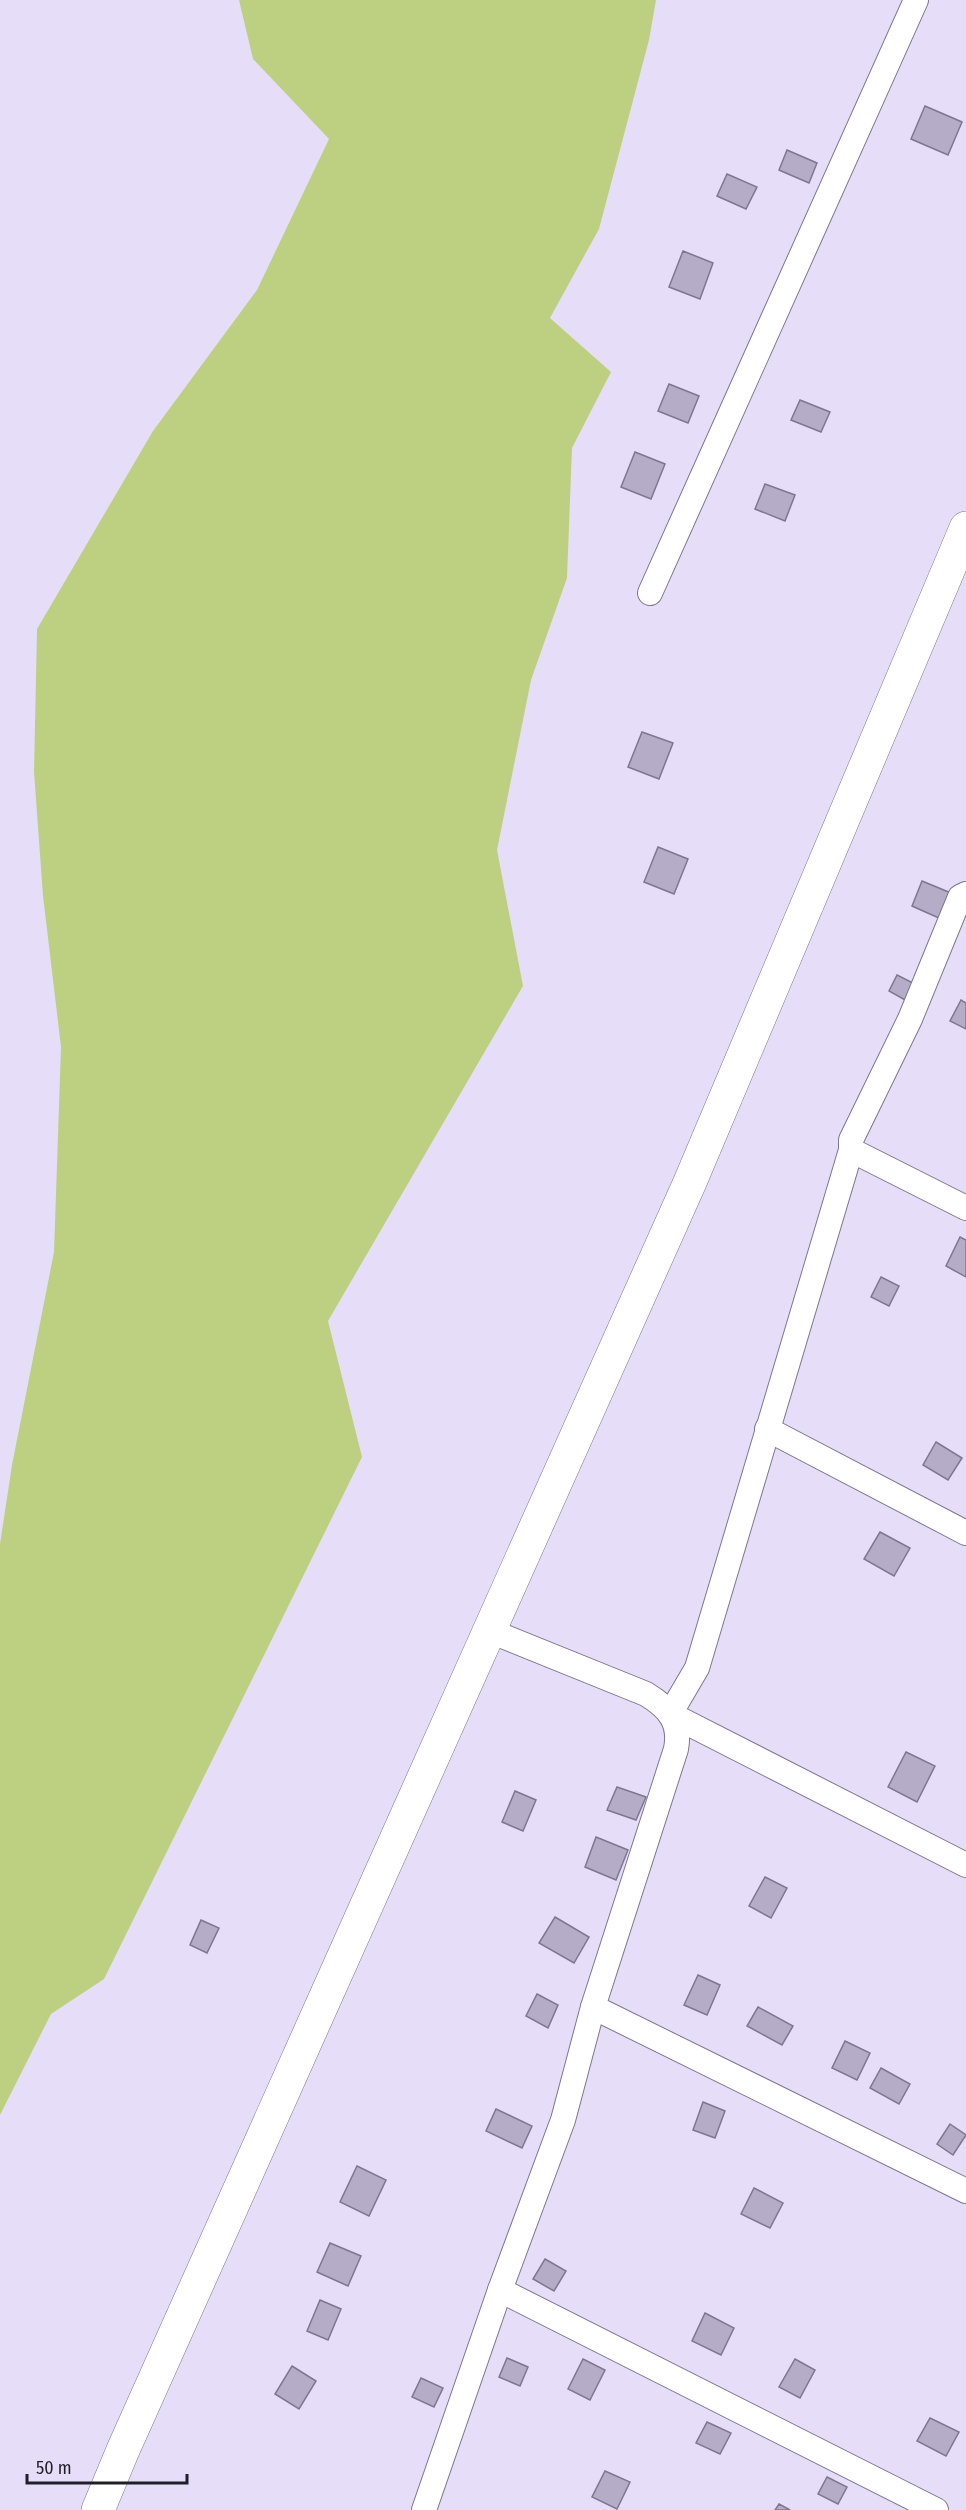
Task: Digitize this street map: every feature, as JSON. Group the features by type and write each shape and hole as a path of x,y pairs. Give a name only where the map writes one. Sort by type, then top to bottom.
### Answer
{"main road":[{"path":"98,2510 127,2439 685,1192 966,528"}],"street":[{"path":"650,593 916,0"},
{"path":"670,1714 697,1668 851,1150 851,1140 910,1019 963,896"},
{"path":"851,1150 966,1208"},
{"path":"767,1429 966,1533"},
{"path":"424,2510 500,2290 563,2120 593,2007 676,1749 679,1732 663,1704 490,1631"},
{"path":"670,1714 966,1865"},
{"path":"593,2007 966,2191"},
{"path":"500,2290 936,2510"}],"green space":[{"path":"239,0 656,0 649,40 599,229 550,318 611,372 572,448 567,578 531,680 497,850 523,986 328,1321 362,1457 104,1979 51,2014 0,2115 0,1544 12,1465 54,1252 61,1047 43,896 34,772 37,629 153,431 257,290 329,139 253,59"}],"building":[{"path":"925,106 962,122 948,155 911,139"},
{"path":"787,150 817,163 809,183 779,170"},
{"path":"727,174 757,187 746,209 717,196"},
{"path":"683,251 713,263 700,299 669,287"},
{"path":"669,384 699,396 688,423 658,411"},
{"path":"800,400 830,412 821,432 791,420"},
{"path":"635,452 665,464 651,499 621,487"},
{"path":"765,484 795,495 785,521 755,509"},
{"path":"642,732 673,743 659,779 628,767"},
{"path":"658,847 688,859 674,894 644,882"},
{"path":"922,881 951,893 941,919 912,906"},
{"path":"897,975 913,983 905,1000 889,991"},
{"path":"961,1000 966,1003 966,1029 950,1021"},
{"path":"960,1237 966,1240 966,1277 946,1266"},
{"path":"881,1277 899,1286 889,1306 871,1297"},
{"path":"936,1442 962,1458 948,1480 923,1465"},
{"path":"880,1532 910,1548 894,1576 864,1559"},
{"path":"906,1752 935,1766 917,1802 888,1787"},
{"path":"617,1787 646,1797 636,1820 607,1810"},
{"path":"515,1791 536,1800 523,1831 502,1822"},
{"path":"596,1837 628,1850 616,1880 585,1867"},
{"path":"765,1877 787,1888 771,1918 749,1906"},
{"path":"555,1917 589,1937 574,1963 539,1943"},
{"path":"201,1920 219,1928 207,1953 190,1945"},
{"path":"698,1975 720,1985 707,2015 684,2005"},
{"path":"537,1994 558,2005 548,2028 526,2016"},
{"path":"758,2007 793,2026 782,2045 747,2026"},
{"path":"845,2041 870,2053 857,2080 832,2068"},
{"path":"881,2068 910,2084 899,2104 870,2088"},
{"path":"703,2102 725,2111 715,2138 693,2130"},
{"path":"496,2109 532,2126 522,2148 486,2131"},
{"path":"950,2124 966,2135 953,2155 937,2144"},
{"path":"357,2166 386,2180 369,2216 340,2202"},
{"path":"754,2188 783,2203 770,2228 741,2214"},
{"path":"330,2243 361,2256 348,2286 317,2272"},
{"path":"545,2259 566,2271 554,2291 533,2279"},
{"path":"320,2300 341,2309 328,2340 307,2331"},
{"path":"705,2313 734,2328 721,2355 692,2341"},
{"path":"507,2358 528,2367 520,2386 499,2377"},
{"path":"583,2359 605,2370 590,2400 568,2389"},
{"path":"795,2359 815,2370 800,2398 779,2387"},
{"path":"292,2366 316,2381 299,2409 275,2394"},
{"path":"421,2378 443,2388 434,2407 412,2397"},
{"path":"930,2418 959,2432 946,2456 917,2441"},
{"path":"707,2422 731,2433 720,2454 696,2443"},
{"path":"605,2471 630,2482 617,2509 592,2497"},
{"path":"827,2477 847,2487 838,2504 818,2494"},
{"path":"779,2504 790,2510 775,2510"}]}
